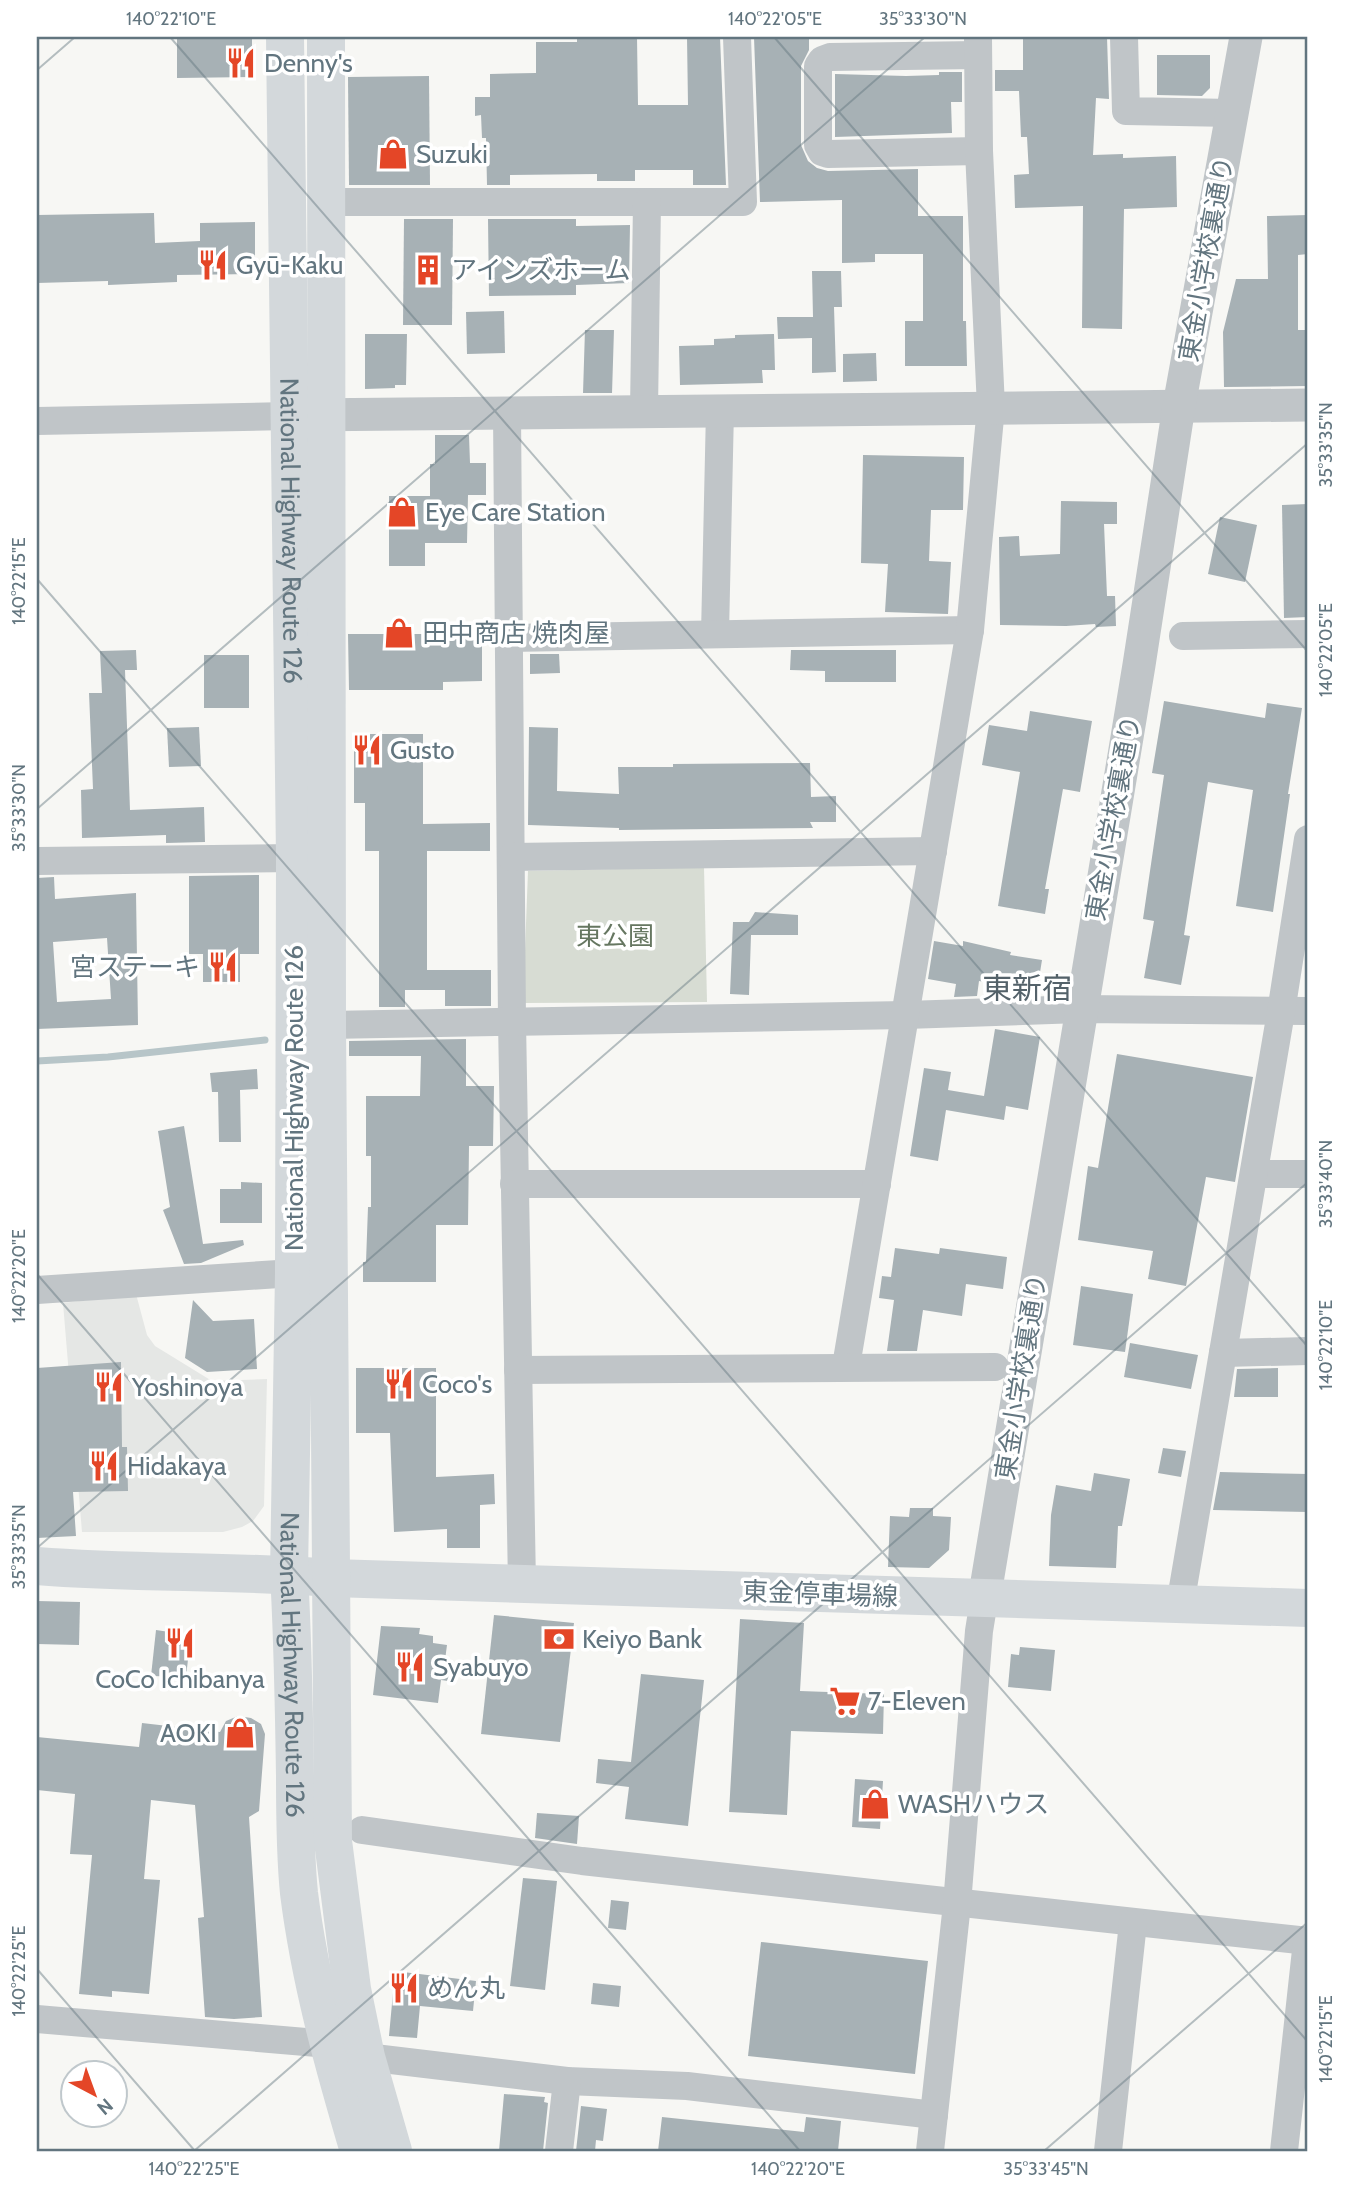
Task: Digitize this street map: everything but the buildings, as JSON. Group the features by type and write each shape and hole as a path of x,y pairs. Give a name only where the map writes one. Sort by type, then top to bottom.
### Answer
{"main road":[{"name":"National Highway Route 126","path":"285,37 295,858 294,1273 289,1574 299,1892 313,1976 342,2052 393,2151"},
{"name":"National Highway Route 126","path":"326,37 327,1025 333,1842 349,1961 339,1992 344,2025 342,2052 356,2142"},
{"name":"東金停車場線","path":"37,1566 522,1585 1308,1608"}],"street":[{"path":"326,202 743,202 737,37"},
{"path":"1124,37 1126,111 1233,113"},
{"name":"東金小学校裏通り","path":"984,1600 1139,665 1179,406 1246,37"},
{"path":"846,1366 970,630 991,407 979,151 978,46 830,57 822,60 818,66 818,145 822,152 979,151"},
{"path":"644,411 647,202"},
{"path":"37,421 327,414 1308,405"},
{"path":"715,634 720,410"},
{"path":"507,412 514,1184 522,1585"},
{"path":"509,638 970,630"},
{"path":"1183,636 1308,634"},
{"path":"1180,1605 1254,1174 1295,1012 1308,844"},
{"path":"510,857 933,851"},
{"path":"37,861 295,858"},
{"path":"327,1025 906,1015 1080,1009 1295,1012"},
{"path":"1254,1174 1308,1174"},
{"path":"514,1184 877,1184"},
{"path":"37,1290 294,1273"},
{"path":"1223,1353 1308,1351"},
{"path":"518,1370 995,1367"},
{"path":"930,2151 957,1904 979,1631 984,1600"},
{"path":"362,1830 582,1861 1307,1941 1284,2151"},
{"path":"1108,2151 1133,1923"},
{"path":"37,2019 342,2052 567,2081 687,2086 934,2115"},
{"path":"559,2151 567,2081"}],"shaded area":[{"path":"136,1294 147,1335 155,1346 212,1381 267,1379 264,1506 253,1521 242,1527 223,1532 82,1532 63,1303"}],"green space":[{"name":"東公園","path":"704,867 707,1002 523,1003 528,871"}],"waterway":[{"path":"37,1061 108,1057 265,1040"}],"place":[{"name":"Denny's","path":"241,63"},
{"name":"Suzuki","path":"393,154"},
{"name":"Gyū-Kaku","path":"213,265"},
{"name":"アインズホーム","path":"428,270"},
{"name":"Eye Care Station","path":"402,512"},
{"name":"田中商店 焼肉屋","path":"399,633"},
{"name":"Gusto","path":"367,750"},
{"name":"宮ステーキ","path":"223,967"},
{"name":"Coco's","path":"399,1384"},
{"name":"Yoshinoya","path":"109,1387"},
{"name":"Hidakaya","path":"104,1466"},
{"name":"Keiyo Bank","path":"559,1639"},
{"name":"CoCo Ichibanya","path":"180,1643"},
{"name":"Syabuyo","path":"410,1667"},
{"name":"7-Eleven","path":"845,1701"},
{"name":"AOKI","path":"240,1733"},
{"name":"WASHハウス","path":"875,1804"},
{"name":"めん丸","path":"404,1988"}],"district":[{"name":"東新宿","path":"1027,988"}]}
